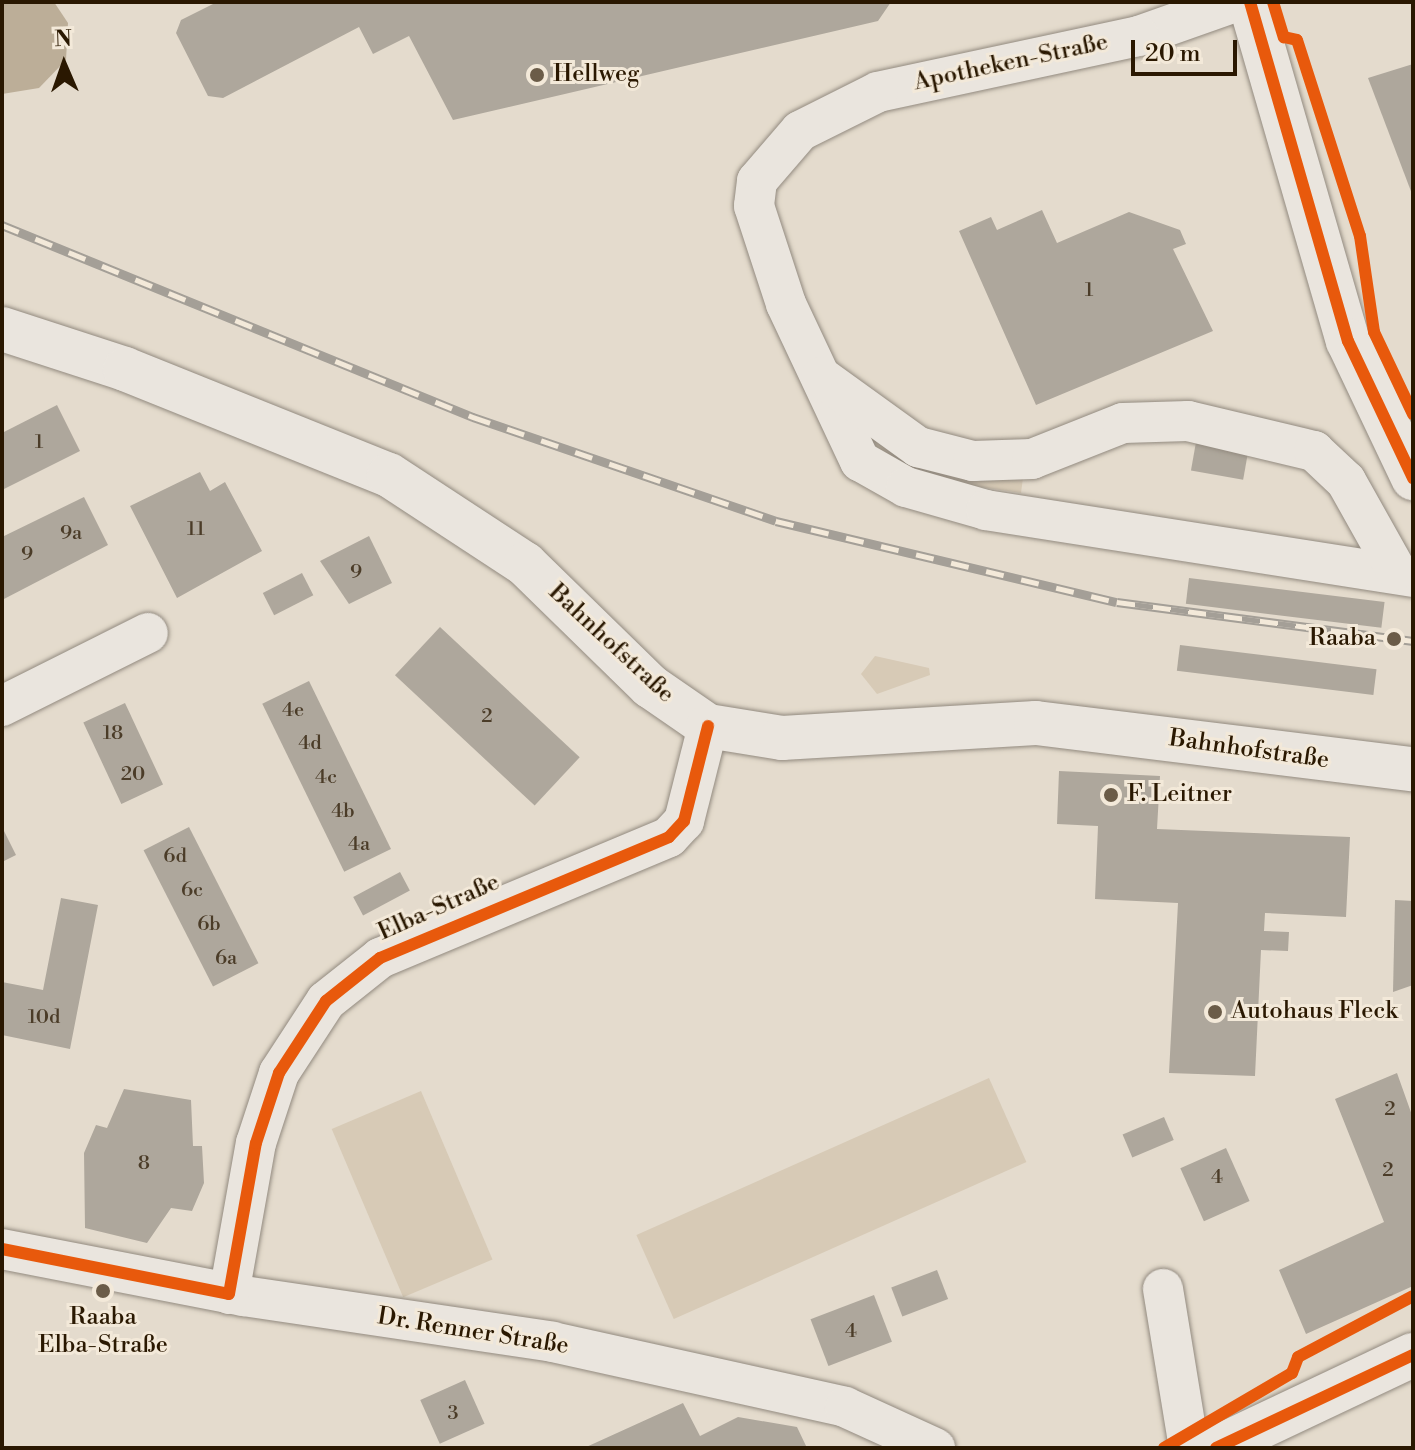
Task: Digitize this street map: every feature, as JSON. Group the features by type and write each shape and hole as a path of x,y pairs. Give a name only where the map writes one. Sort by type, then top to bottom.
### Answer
{"street":[{"name":"Apotheken-Straße","path":"1235,2 1139,36 878,92 800,131 757,181 754,206 815,372 860,461 906,487 1031,518 1405,574"},
{"path":"1250,2 1348,341 1413,478"},
{"name":"Bahnhofstraße","path":"2,329 125,369 389,475 525,564 650,686 708,726 782,738 1036,723 1413,769"},
{"path":"815,372 918,447 973,461 1032,459 1123,423 1188,421 1261,433 1314,451 1346,481 1405,574"},
{"path":"1031,518 1032,459"},
{"path":"2,706 148,633"},
{"name":"Elba-Straße","path":"229,1294 256,1143 279,1073 326,1001 380,958 669,837 684,821 708,726"},
{"name":"Dr. Renner Straße","path":"2,1249 229,1294 553,1342 845,1407 935,1448"},
{"path":"1163,1289 1189,1448"},
{"path":"1216,1448 1266,1437 1413,1355"}],"shaded area":[{"path":"2,2 54,2 68,23 66,60 39,88 2,94"},
{"path":"858,424 1024,470 1021,493 946,482 879,453"},
{"path":"875,656 929,668 930,675 877,694 861,674"},
{"path":"989,1078 1026,1162 674,1319 636,1235"},
{"path":"421,1091 493,1259 403,1297 332,1129"}],"building":[{"name":"Hellweg","path":"217,2 891,2 878,21 453,120 409,36 373,54 359,27 223,98 208,96 176,33 181,20"},
{"path":"1413,64 1413,194 1412,194 1368,78"},
{"path":"1042,210 1057,243 1129,212 1180,230 1186,244 1173,249 1213,331 1036,405 959,231 991,217 997,230"},
{"path":"57,405 80,451 2,490 2,433"},
{"path":"1196,442 1248,451 1243,480 1191,471"},
{"path":"200,472 210,491 225,482 262,551 177,598 130,506"},
{"path":"84,497 108,545 2,600 2,537"},
{"path":"369,536 392,583 349,604 320,561"},
{"path":"302,573 313,595 274,615 263,593"},
{"path":"1189,578 1385,602 1381,628 1186,604"},
{"path":"440,627 580,757 535,806 395,675"},
{"path":"1180,645 1377,669 1373,695 1177,671"},
{"path":"309,681 391,849 344,872 262,704"},
{"path":"125,703 163,785 121,804 83,722"},
{"name":"Autohaus Fleck","path":"1059,771 1160,776 1157,829 1350,837 1346,917 1265,913 1264,931 1289,932 1288,951 1261,950 1255,1076 1169,1073 1178,903 1095,899 1098,826 1057,824"},
{"path":"2,827 16,855 2,862"},
{"path":"189,827 258,963 213,986 144,850"},
{"path":"400,872 410,891 363,915 353,897"},
{"path":"61,898 98,905 70,1049 2,1035 2,982 43,990"},
{"path":"1395,900 1413,901 1413,985 1393,992"},
{"path":"1397,1073 1413,1118 1413,1286 1306,1334 1279,1270 1384,1222 1335,1099"},
{"path":"124,1089 191,1100 193,1146 202,1146 204,1183 192,1211 171,1208 147,1243 85,1228 84,1153 96,1125 107,1128"},
{"path":"1164,1117 1174,1140 1132,1158 1123,1135"},
{"path":"1226,1148 1250,1201 1204,1221 1180,1168"},
{"path":"937,1270 948,1299 902,1317 891,1288"},
{"path":"874,1295 892,1342 828,1366 811,1319"},
{"path":"465,1380 485,1424 440,1444 420,1400"},
{"path":"683,1403 700,1436 738,1417 797,1427 807,1448 584,1448"}],"railway":[{"path":"2,225 473,417 776,521 1117,602 1413,641"}],"cycle path":[{"path":"1250,2 1348,341 1413,478"},
{"path":"1273,2 1284,37 1297,40 1360,236 1374,332 1413,414"},
{"path":"2,1249 229,1294 256,1143 279,1073 326,1001 380,958 669,837 684,821 708,726"},
{"path":"1164,1448 1292,1373 1298,1357 1413,1296"},
{"path":"1216,1448 1413,1355"}],"place":[{"name":"Hellweg","path":"537,75"},
{"name":"Raaba","path":"1394,639"},
{"name":"F. Leitner","path":"1111,795"},
{"name":"Autohaus Fleck","path":"1215,1012"},
{"name":"Raaba Elba-Straße","path":"103,1291"}]}
